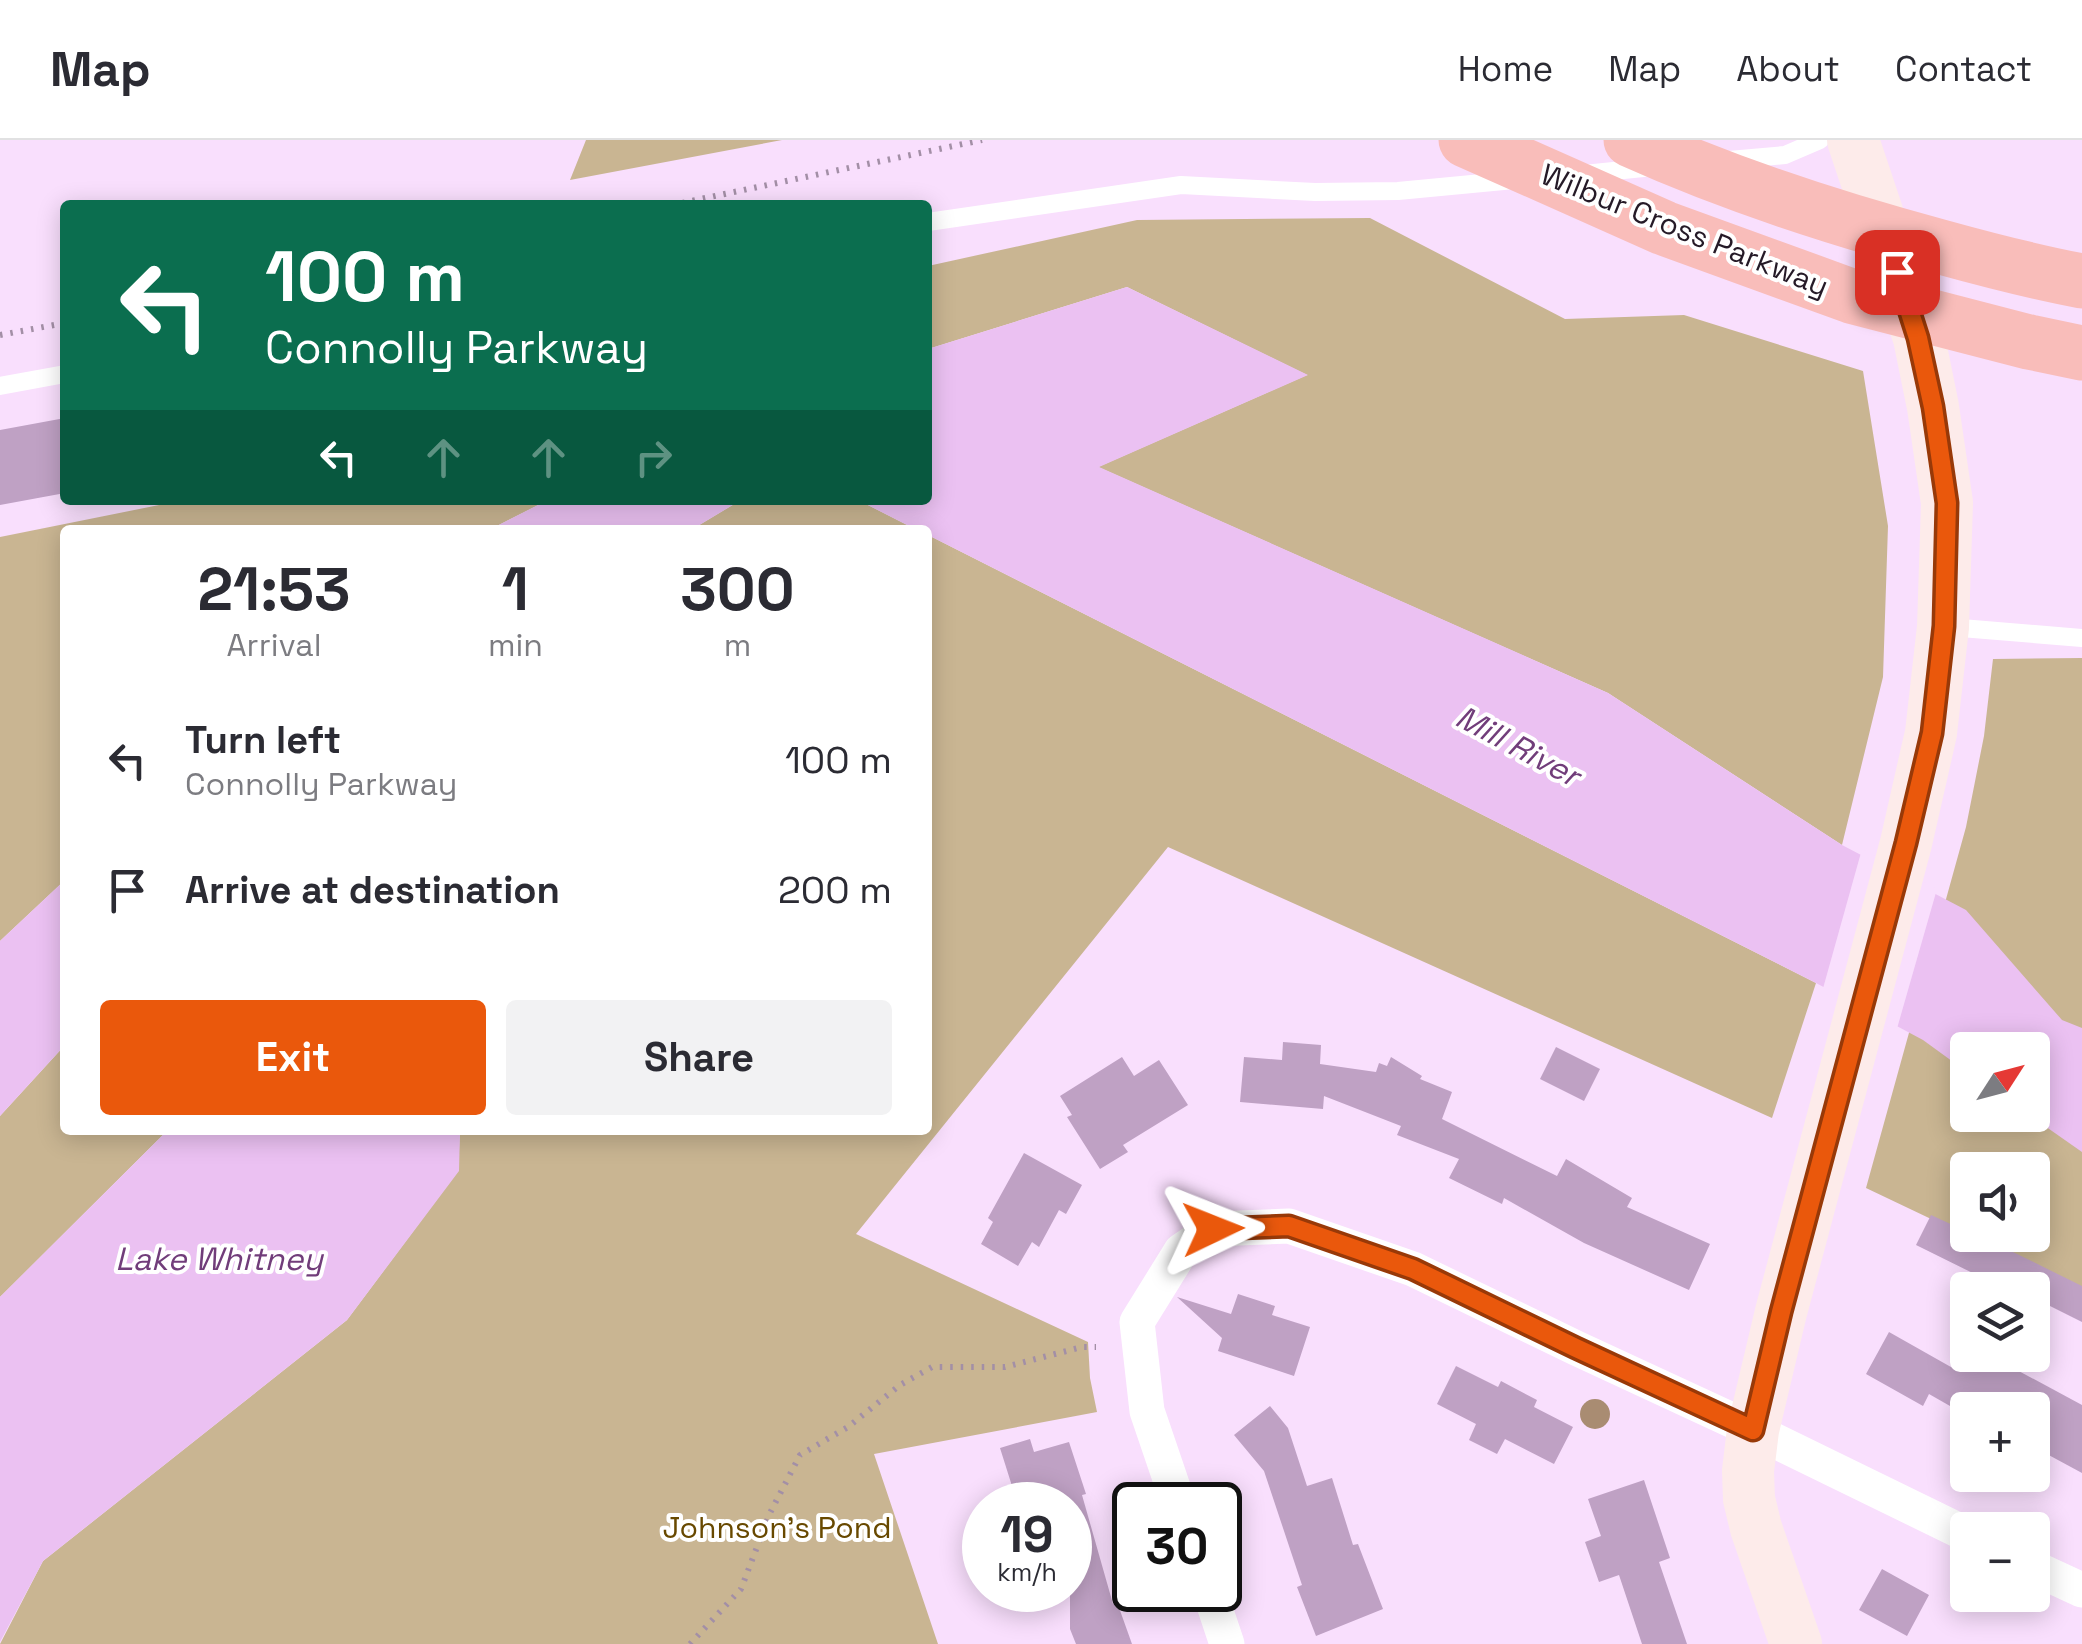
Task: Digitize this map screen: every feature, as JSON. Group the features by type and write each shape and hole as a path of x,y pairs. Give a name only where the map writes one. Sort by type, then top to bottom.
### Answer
{"highway":[{"name":"Wilbur Cross Parkway","path":"1466,140 1664,228 1851,296 2082,353"},
{"name":"Wilbur Cross Parkway","path":"1631,140 1684,164 1860,226 2037,273 2082,281"}],"main road":[{"path":"1796,1644 1749,1499 1753,1430 1906,843 1932,733 1944,626 1947,503 1933,407 1918,338 1853,140"}],"street":[{"path":"1171,1482 1147,1411 1138,1322 1181,1250 1213,1229 1289,1226 1413,1269 1950,1526"},
{"path":"2050,1575 2082,1590"},
{"path":"1216,1612 1227,1644"}],"lane":[{"path":"932,221 1181,185 1315,192 1398,191 1784,155 1820,140"},
{"path":"0,386 60,375"},
{"path":"1944,626 2082,638"}],"path":[{"path":"696,200 982,140"},
{"path":"0,335 60,325"},
{"path":"690,1644 741,1589 770,1513 800,1455 848,1427 900,1384 932,1366 1005,1368 1096,1347"}],"green space":[{"path":"586,140 782,140 570,180"},
{"path":"1370,218 1565,319 1684,315 1863,371 1888,526 1883,677 1842,845 1608,693 1098,467 1307,375 1127,287 932,348 932,265 1137,220"},
{"path":"159,505 538,505 499,525 60,525 60,885 0,941 0,537"},
{"path":"733,505 868,505 907,525 699,525"},
{"name":"Johnson's Pond","path":"932,537 1816,983 1772,1118 1168,847 856,1234 1088,1342 1097,1412 874,1454 938,1644 0,1644 43,1561 347,1320 458,1171 460,1135 932,1135"},
{"path":"2082,658 2082,1291 2050,1276 2050,1272 2000,1252 2050,1252 2050,1152 1950,1152 1950,1228 1866,1188 1966,827 1984,736 1993,659"},
{"path":"60,1050 60,1135 163,1135 0,1297 0,1116"}],"water":[{"name":"Mill River","path":"1127,287 1308,375 1099,467 1608,693 1842,845 1966,910 2062,1020 2082,1028 2082,1152 2050,1130 2050,1032 1950,1032 1950,1060 1923,1040 1816,983 932,537 932,525 907,525 868,505 932,505 932,348"},
{"path":"538,505 733,505 699,525 499,525"},
{"path":"60,885 60,1050 0,1116 0,941"},
{"name":"Lake Whitney","path":"163,1135 460,1135 459,1171 347,1320 43,1561 0,1642 0,1297"}],"pier":[{"path":"1862,849 1937,889 1896,1032 1822,992"}],"building":[{"path":"60,419 60,494 0,505 0,430"},
{"path":"1283,1042 1321,1045 1320,1064 1376,1072 1379,1063 1387,1066 1391,1057 1422,1076 1420,1079 1452,1092 1442,1119 1557,1176 1566,1159 1632,1198 1627,1207 1710,1244 1689,1290 1584,1243 1504,1198 1502,1204 1449,1178 1459,1159 1397,1135 1401,1126 1324,1096 1323,1109 1240,1102 1244,1057 1282,1060"},
{"path":"1556,1047 1600,1069 1584,1101 1540,1079"},
{"path":"1122,1057 1134,1076 1159,1060 1188,1105 1123,1145 1128,1152 1100,1169 1067,1117 1072,1115 1060,1096"},
{"path":"1024,1153 1082,1185 1066,1214 1059,1210 1039,1247 1032,1242 1018,1266 981,1244 993,1222 988,1218"},
{"path":"1931,1215 1950,1224 1950,1252 2015,1253 2082,1286 2082,1322 2050,1306 2050,1272 1971,1272 1916,1245"},
{"path":"1238,1294 1275,1306 1272,1315 1310,1327 1294,1376 1218,1351 1222,1338 1177,1297 1231,1314"},
{"path":"1889,1332 1950,1366 1950,1372 2021,1372 2082,1405 2082,1473 2050,1456 2050,1392 1950,1392 1950,1406 1929,1394 1923,1406 1866,1374"},
{"path":"1456,1366 1498,1387 1501,1381 1537,1400 1534,1407 1573,1427 1554,1464 1505,1439 1497,1454 1469,1440 1476,1424 1437,1404"},
{"path":"1270,1406 1288,1428 1307,1486 1332,1478 1353,1545 1358,1544 1383,1609 1316,1636 1297,1587 1302,1585 1264,1471 1234,1435"},
{"path":"1030,1439 1034,1452 1069,1442 1082,1482 1011,1482 1000,1448"},
{"path":"1644,1480 1670,1558 1659,1562 1687,1644 1642,1644 1619,1575 1599,1582 1585,1542 1601,1536 1588,1499"},
{"path":"1092,1530 1112,1612 1121,1612 1132,1644 1076,1644 1070,1629 1070,1612 1092,1612"},
{"path":"1882,1569 1929,1595 1907,1636 1859,1610"}],"route":[{"path":"1213,1229 1289,1226 1413,1269 1753,1430 1932,733 1944,626 1947,503 1933,407 1918,338 1897,272"}]}
